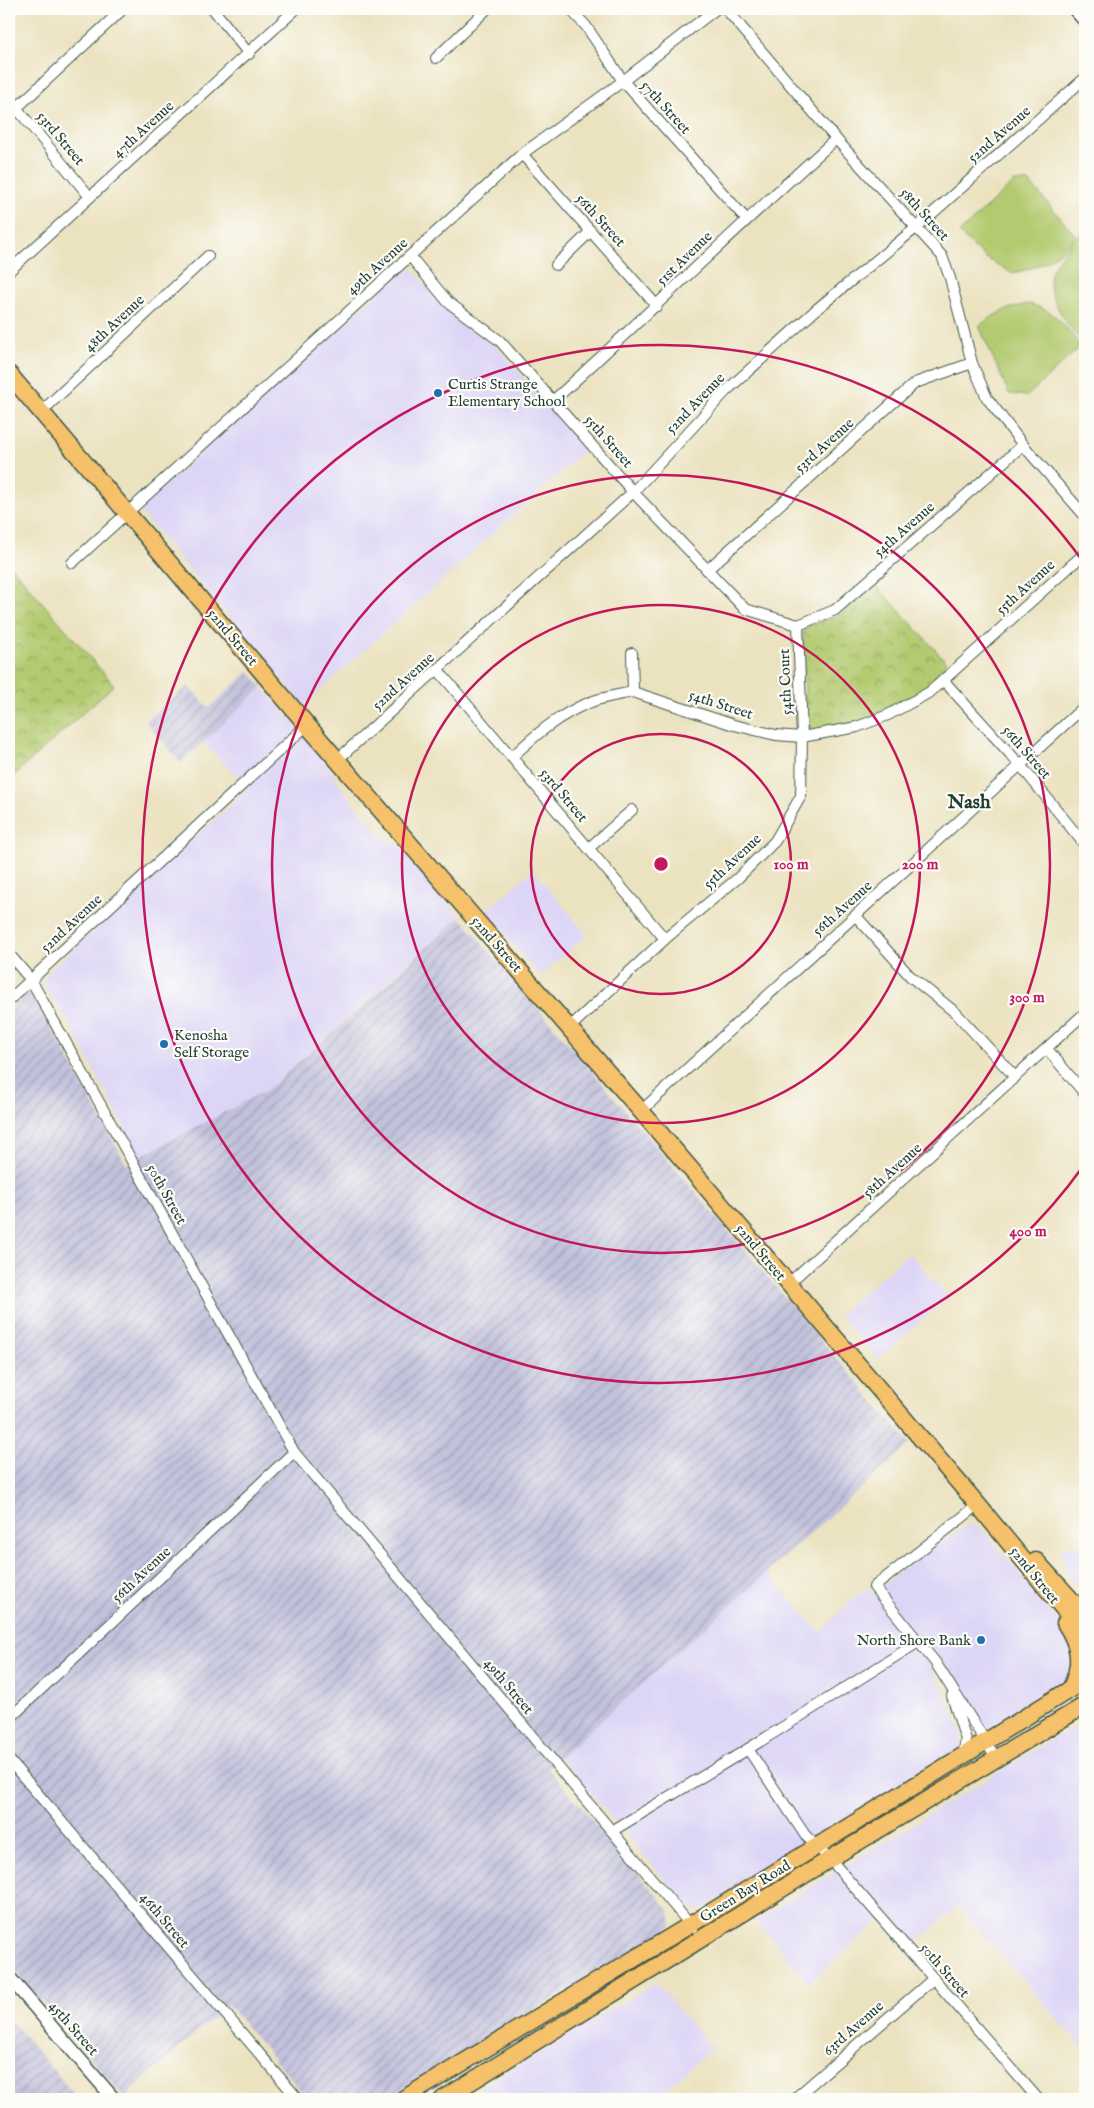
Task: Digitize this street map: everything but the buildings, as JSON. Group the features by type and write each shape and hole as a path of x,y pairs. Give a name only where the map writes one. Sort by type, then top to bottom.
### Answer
{"main road":[{"name":"52nd Street","path":"9,374 307,725 641,1111 982,1510 1085,1635"},
{"name":"52nd Street","path":"982,1510 1046,1570 1085,1615"},
{"path":"1034,1572 1075,1638 1078,1664 1076,1678 1070,1690"},
{"name":"Green Bay Road","path":"404,2099 817,1847 1085,1680"},
{"name":"Green Bay Road","path":"443,2099 830,1859 1085,1705"},
{"path":"1055,1723 1085,1716"}],"street":[{"path":"13,111 123,9"},
{"path":"213,9 248,54"},
{"name":"47th Avenue","path":"9,271 296,9"},
{"path":"436,58 487,9"},
{"name":"57th Street","path":"570,9 586,26 623,81 746,219"},
{"name":"49th Avenue","path":"72,563 522,154 623,81 716,9"},
{"name":"58th Street","path":"726,9 836,139 942,256 950,278 972,363 987,398 1023,445 1085,516"},
{"path":"1074,9 1085,21"},
{"name":"52nd Avenue","path":"337,760 633,492 726,391 818,308 917,227 1085,78"},
{"name":"53rd Street","path":"9,99 13,111 90,197"},
{"name":"51st Avenue","path":"554,400 657,306 746,219 836,139"},
{"name":"56th Street","path":"522,154 657,306"},
{"path":"556,265 592,231"},
{"name":"48th Avenue","path":"41,412 208,256"},
{"name":"55th Street","path":"410,256 448,302 500,341 554,400 633,492 745,609 798,625"},
{"name":"53rd Avenue","path":"707,570 916,383 972,363"},
{"name":"54th Avenue","path":"798,625 834,610 1023,445"},
{"name":"55th Avenue","path":"569,1028 665,939 738,878 775,841 800,796 802,737 836,732 869,724 916,701 944,681 1085,553"},
{"name":"54th Court","path":"798,625 802,737"},
{"path":"512,757 540,730 569,713 591,702 633,692 632,653"},
{"name":"53rd Street","path":"438,670 665,939"},
{"name":"56th Street","path":"944,681 1021,766 1085,845"},
{"name":"54th Street","path":"633,692 734,725 776,735 802,737"},
{"name":"56th Avenue","path":"641,1111 1085,706"},
{"name":"52nd Avenue","path":"9,1000 307,725"},
{"path":"589,848 632,810"},
{"path":"856,916 910,976 956,1013 1015,1077"},
{"name":"50th Street","path":"9,954 31,980 294,1452"},
{"name":"58th Avenue","path":"788,1284 1085,1013"},
{"path":"1047,1048 1085,1094"},
{"name":"56th Avenue","path":"9,1719 294,1452"},
{"name":"49th Street","path":"294,1452 702,1939"},
{"path":"982,1510 874,1586 920,1641 996,1758"},
{"path":"612,1831 748,1749 920,1641"},
{"path":"950,1688 966,1740 963,1755"},
{"name":"50th Street","path":"748,1749 805,1835 830,1859 1038,2099"},
{"name":"46th Street","path":"9,1760 298,2099"},
{"name":"45th Street","path":"9,1977 114,2099"},
{"name":"63rd Avenue","path":"794,2099 933,1979"}],"shaded area":[{"path":"406,268 413,270 440,303 460,322 497,347 586,449 304,705 140,511 143,505"},
{"path":"249,671 262,687 181,763 145,721 188,686 209,708"},
{"path":"262,687 312,744 349,798 385,840 391,840 398,845 460,917 268,1089 140,1157 70,1024 43,981 45,975 249,788 203,742"},
{"path":"533,870 587,935 540,976 485,912"},
{"path":"460,917 910,1444 548,1768 670,1911 672,1925 668,1930 387,2099 308,2099 228,2005 124,2097 9,1963 9,1008 24,995 28,994 39,1005 126,1164 268,1089 362,1007"},
{"path":"909,1253 948,1297 878,1359 839,1315"},
{"path":"972,1524 982,1530 1030,1585 1066,1632 1074,1650 1066,1682 1051,1694 992,1731 986,1731 977,1723 940,1659 931,1665 961,1731 961,1747 699,1911 688,1907 560,1757 766,1572 820,1632 866,1587 874,1595 899,1571 967,1525"},
{"path":"1085,1544 1085,1594 1067,1575 1061,1548"},
{"path":"1085,1723 1085,2050 958,1906 912,1946 885,1916 809,1983 756,1921 1056,1737"},
{"path":"656,1983 712,2048 655,2099 491,2099 481,2087"},
{"path":"9,2018 78,2099 9,2099"}],"green space":[{"path":"1014,182 1029,182 1076,236 1055,256 1032,268 1012,273 986,258 959,233"},
{"path":"1085,231 1085,345 1061,314 1052,295 1050,277 1061,255"},
{"path":"1029,304 1045,310 1059,320 1080,347 1027,396 1009,394 979,326 1003,311"},
{"path":"9,564 114,685 9,780"},
{"path":"876,585 951,667 918,695 879,714 844,726 828,729 815,729 806,726 803,634 805,627 841,614"}],"place":[{"name":"Curtis Strange Elementary School","path":"438,393"},
{"name":"Kenosha Self Storage","path":"164,1044"},
{"name":"North Shore Bank","path":"981,1640"}],"district":[{"name":"Nash","path":"969,801"}]}
